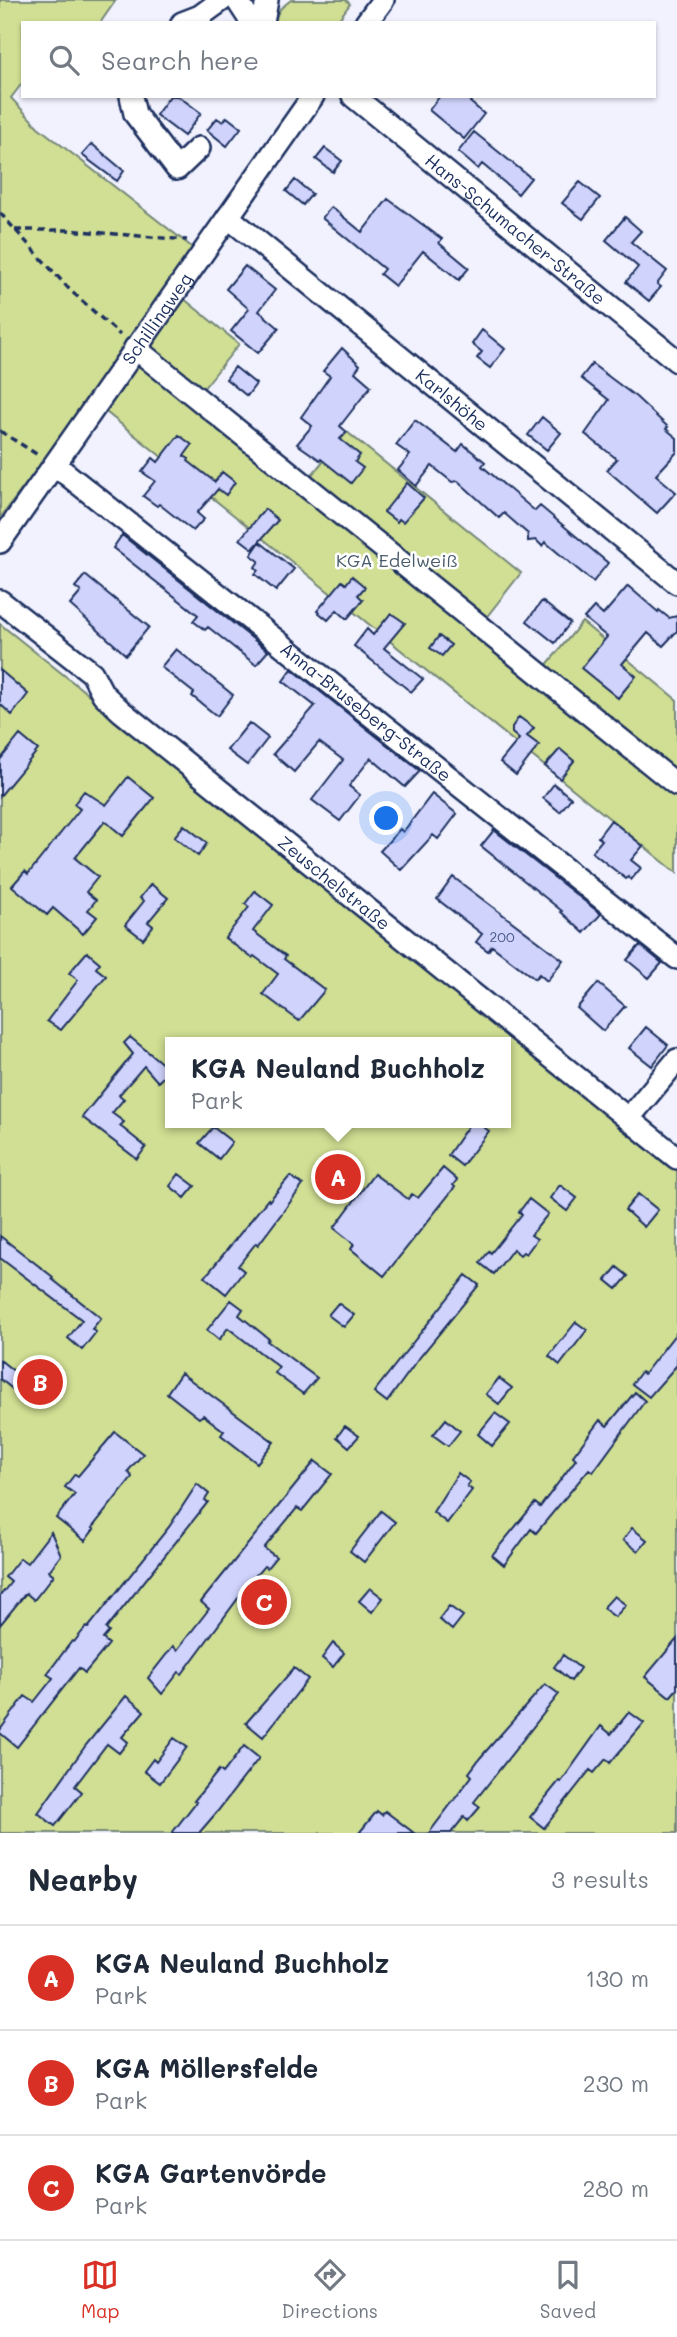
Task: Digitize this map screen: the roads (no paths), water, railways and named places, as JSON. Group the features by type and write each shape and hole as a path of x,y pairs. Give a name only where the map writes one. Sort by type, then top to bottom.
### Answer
{"street":[{"path":"187,21 201,16 222,0"},
{"path":"237,0 251,21"},
{"path":"263,21 267,0"},
{"path":"367,21 383,0"},
{"path":"131,98 135,114 177,169 199,148"},
{"name":"Schillingweg","path":"0,542 312,98"},
{"name":"Hans-Schumacher-Straße","path":"355,98 677,361"},
{"name":"Karlshöhe","path":"228,217 677,583"},
{"path":"135,348 218,412 677,785"},
{"name":"Anna-Bruseberg-Straße","path":"55,465 677,958"},
{"name":"Zeuschelstraße","path":"0,601 92,673 103,694 131,719 677,1158"},
{"path":"628,1119 677,1060"}],"place":[{"name":"KGA Neuland Buchholz","path":"338,1177"},
{"name":"KGA Möllersfelde","path":"40,1382"},
{"name":"KGA Gartenvörde","path":"264,1602"}],"park label":[{"name":"KGA Edelweiß","path":"397,560"}]}
